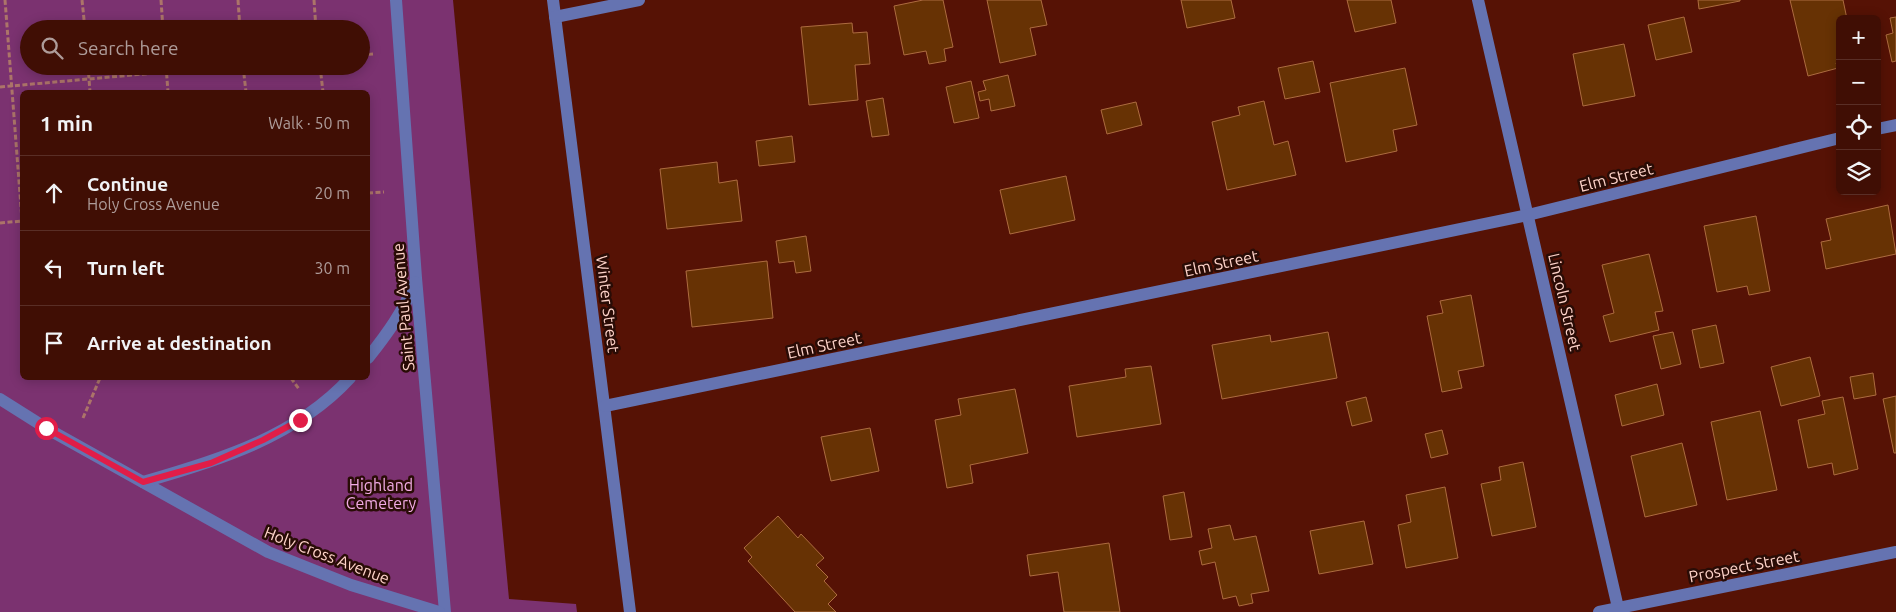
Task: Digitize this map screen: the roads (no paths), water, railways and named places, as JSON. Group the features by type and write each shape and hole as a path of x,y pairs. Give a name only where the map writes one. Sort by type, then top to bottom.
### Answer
{"street":[{"name":"Saint Paul Avenue","path":"396,0 416,278 445,612"},
{"name":"Winter Street","path":"553,0 606,406 630,612"},
{"path":"555,17 639,0"},
{"name":"Lincoln Street","path":"1478,0 1618,610"},
{"path":"1881,128 1896,125"},
{"name":"Elm Street","path":"606,406 1528,215 1836,139"},
{"path":"370,355 393,326 406,304 416,278"},
{"path":"143,482 211,463 263,440 300,420 333,396 348,380"},
{"name":"Holy Cross Avenue","path":"0,399 72,442 268,552 351,585 439,612"},
{"name":"Prospect Street","path":"1599,612 1618,610 1896,552"}],"park label":[{"name":"Highland Cemetery","path":"381,494"}]}
